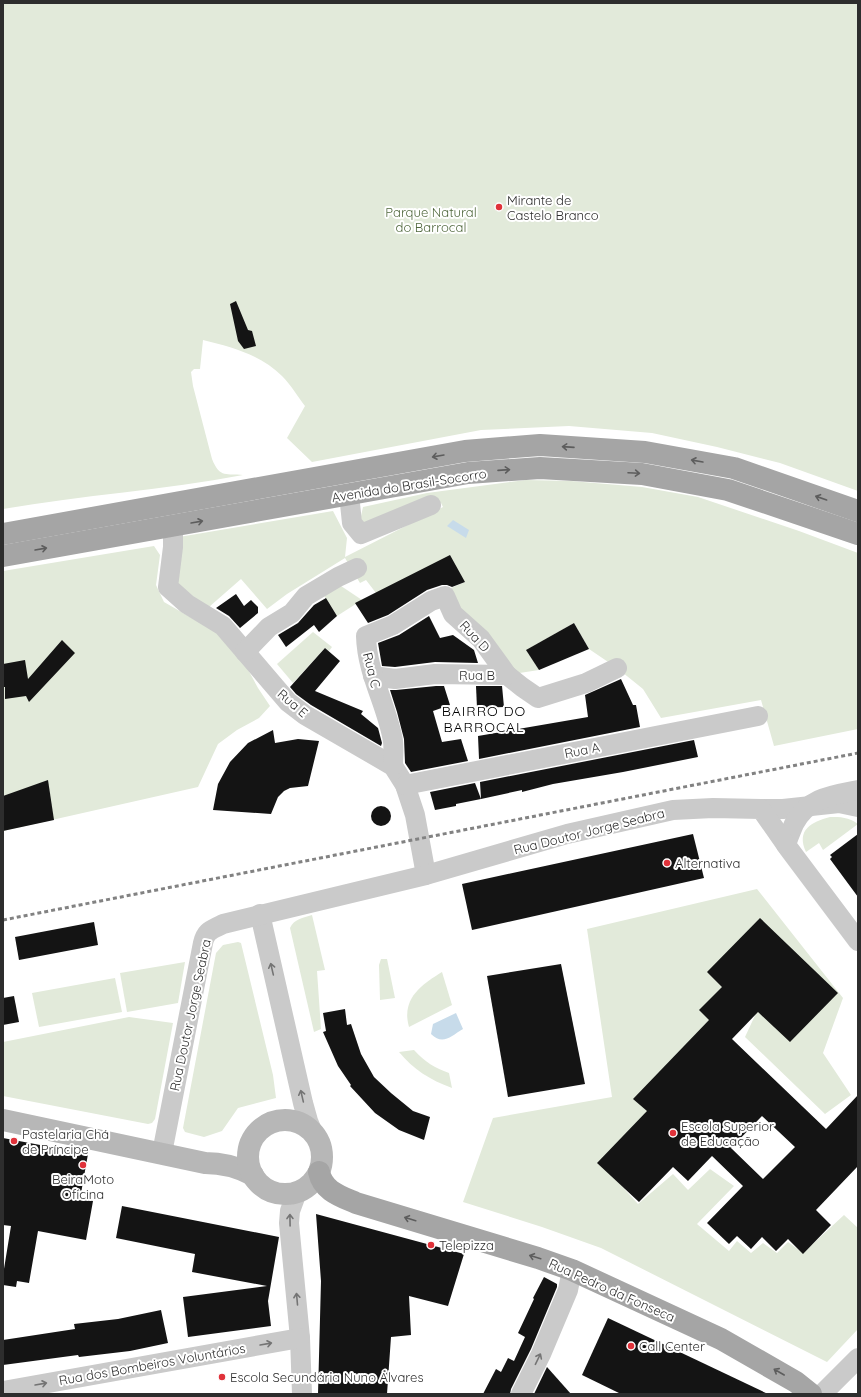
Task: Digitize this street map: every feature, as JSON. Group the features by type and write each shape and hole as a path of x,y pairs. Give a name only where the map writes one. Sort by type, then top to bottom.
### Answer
{"main road":[{"name":"Avenida do Brasil-Socorro","path":"3,534 466,451 540,445 644,452 734,468 858,511"},
{"name":"Avenida do Brasil-Socorro","path":"3,556 468,473 540,468 642,474 728,490 858,534"},
{"path":"3,1120 205,1163 215,1163 239,1168 253,1174"},
{"path":"215,1163 236,1154 266,1126 286,1120 306,1126 313,1133 321,1148 322,1156 319,1172 306,1188 296,1192 286,1194 276,1193 267,1189 259,1183 253,1174 249,1163 249,1152 252,1140"},
{"name":"Rua Pedro da Fonseca","path":"319,1172 321,1179 326,1186 336,1195 356,1203 538,1258 572,1270 721,1339 796,1382 811,1394"}],"street":[{"path":"350,494 352,523 360,534 431,505"},
{"name":"Rua E","path":"173,526 173,547 168,587 187,604 223,626 288,702 304,715 393,766 405,785 415,815 426,875"},
{"path":"245,652 269,627 292,613 306,596 338,576 357,568"},
{"name":"Rua D","path":"445,596 453,614 481,639 506,675"},
{"name":"Rua C","path":"393,766 393,742 373,676 366,647 366,636 393,625 431,601 445,596"},
{"name":"Rua B","path":"373,676 395,679 435,674 506,675 522,688 538,698 586,683 617,668"},
{"name":"Rua A","path":"405,785 758,716"},
{"path":"786,845 794,823 808,806 826,797 858,790"},
{"name":"Rua Doutor Jorge Seabra","path":"162,1153 205,937 208,932 223,924 426,875 567,834 673,810 713,808 783,809 839,803 858,807"},
{"path":"761,809 858,942"},
{"path":"260,914 303,1103 313,1133"},
{"path":"296,1192 290,1211 289,1222 300,1338 302,1394"},
{"path":"521,1394 541,1354 568,1290 572,1270"},
{"name":"Rua dos Bombeiros Voluntários","path":"3,1391 300,1338"},
{"path":"822,1394 858,1358"}],"green space":[{"name":"Parque Natural do Barrocal","path":"3,3 858,3 858,491 780,463 717,447 652,433 569,426 481,430 312,462 287,438 305,406 282,376 265,362 255,357 235,349 203,340 200,369 194,369 191,372 193,386 212,459 218,470 224,474 243,475 183,485 3,509"},
{"path":"526,480 571,481 642,487 698,497 799,531 858,553 858,729 774,746 761,700 661,718 643,689 617,668 589,649 574,623 527,650 539,670 507,675 444,591 465,582 376,593 366,580 360,583 345,558 287,594 267,609 241,579 209,607 168,587 173,538 333,511 347,538 345,557 443,507 441,503 364,527 359,525 363,507 427,493"},
{"path":"154,546 160,555 156,585 164,602 216,632 246,666 270,706 259,718 237,730 218,744 198,787 3,831 3,571"},
{"path":"332,580 362,600 337,616 323,594"},
{"path":"313,632 332,647 329,651 325,648 293,683 277,664"},
{"path":"830,817 841,817 858,824 823,850 819,843 806,852 803,844 803,838 807,828 817,821"},
{"path":"757,889 843,998 823,1053 851,1095 825,1114 745,1037 758,1009 733,986 720,1020 651,1111 601,1163 638,1204 673,1174 688,1190 710,1169 734,1186 697,1224 729,1251 737,1241 751,1253 763,1243 777,1253 788,1242 803,1253 844,1215 858,1228 858,1329 827,1362 601,1248 542,1227 463,1202 493,1118 612,1097 587,929"},
{"path":"312,915 325,970 317,971 321,1029 314,1032 290,928 296,921"},
{"path":"238,942 241,943 273,1075 276,1098 238,1108 222,1131 204,1137 185,1132 183,1128 216,953 223,945"},
{"path":"381,959 387,959 395,998 380,1000 379,965"},
{"path":"185,962 178,1003 127,1012 120,973"},
{"path":"442,972 452,1005 409,1027 407,1017 410,1001 420,988"},
{"path":"115,978 122,1012 39,1027 32,993"},
{"path":"129,1017 173,1023 155,1119 152,1123 148,1124 3,1096 3,1042"},
{"path":"414,1050 430,1064 449,1073 452,1088 422,1073 410,1064 399,1052"}],"water":[{"path":"453,520 469,530 466,538 447,526"},
{"path":"456,1013 463,1029 451,1037 443,1040 435,1038 431,1034 433,1024"}],"building":[{"path":"236,301 248,330 252,331 256,346 244,349 238,341 230,304"},
{"path":"450,555 465,582 452,587 442,585 427,590 388,615 368,623 355,603"},
{"path":"236,594 244,606 251,600 258,607 258,613 240,628 229,616 216,608"},
{"path":"326,598 337,616 319,632 314,625 286,647 278,635 298,623 314,605"},
{"path":"429,616 440,638 453,635 474,650 478,663 435,662 395,667 382,666 378,643 399,635"},
{"path":"574,623 589,649 539,670 526,650"},
{"path":"62,640 75,653 29,702 26,696 5,699 5,687 3,687 3,664 25,660 28,679"},
{"path":"325,648 340,661 315,691 363,711 361,714 378,728 382,743 381,746 311,705 296,694 290,687"},
{"path":"621,679 633,705 636,705 640,727 479,759 478,736 588,717 585,695"},
{"path":"444,686 450,705 433,711 442,742 461,739 468,761 411,772 405,763 404,739 390,690"},
{"path":"476,686 502,686 504,707 477,708"},
{"path":"273,730 275,743 298,739 319,741 308,786 290,788 284,791 278,797 271,814 213,810 218,784 230,762 248,743"},
{"path":"694,740 698,757 481,799 480,782"},
{"path":"48,780 54,820 3,831 3,796"},
{"path":"475,783 481,799 435,810 430,792"},
{"path":"377,806 385,806 391,812 391,820 385,826 377,826 371,820 371,812"},
{"path":"693,834 704,878 472,930 462,884"},
{"path":"858,834 858,897 830,859 832,857 830,855"},
{"path":"760,918 838,993 790,1042 758,1012 732,1039 826,1129 858,1095 858,1166 816,1210 831,1225 803,1254 788,1239 776,1251 762,1237 751,1249 737,1236 729,1244 707,1223 743,1186 712,1156 688,1181 673,1167 639,1202 597,1163 647,1111 633,1099 709,1020 699,1010 722,987 707,972","holes":["762,1116 795,1147 763,1179 731,1148"]},
{"path":"94,922 98,945 19,960 15,937"},
{"path":"561,964 585,1084 508,1097 487,976"},
{"path":"14,996 19,1022 3,1025 3,998"},
{"path":"345,1009 347,1025 351,1024 361,1054 374,1077 413,1111 430,1117 424,1140 399,1130 375,1113 350,1086 351,1085 338,1066 323,1032 326,1031 323,1013"},
{"path":"3,1138 88,1154 80,1199 93,1201 86,1240 38,1231 29,1283 17,1281 16,1287 3,1285 3,1275 11,1226 3,1225"},
{"path":"122,1206 279,1237 268,1301 271,1326 188,1337 183,1297 267,1286 192,1272 195,1254 116,1238"},
{"path":"316,1214 464,1254 448,1306 409,1296 411,1335 391,1337 387,1394 318,1394 321,1281"},
{"path":"544,1277 557,1284 557,1287 510,1394 483,1394 496,1369 501,1372 508,1358 514,1361 525,1337 518,1333"},
{"path":"161,1310 168,1343 130,1351 79,1357 78,1355 3,1365 3,1340 75,1329 74,1324 118,1319"},
{"name":"Call Center","path":"608,1318 768,1394 621,1394 582,1375"},
{"path":"547,1367 571,1394 534,1394"}],"railway":[{"path":"3,920 858,753"}],"place":[{"name":"Mirante de Castelo Branco","path":"499,207"},
{"name":"Alternativa","path":"667,863"},
{"name":"Escola Superior de Educação","path":"673,1133"},
{"name":"Pastelaria Chá de Príncipe","path":"14,1141"},
{"name":"BeiraMoto Oficina","path":"83,1165"},
{"name":"Telepizza","path":"431,1245"},
{"name":"Call Center","path":"631,1346"},
{"name":"Escola Secundária Nuno Álvares","path":"222,1377"}],"district":[{"name":"BAIRRO DO BARROCAL","path":"484,720"}]}
